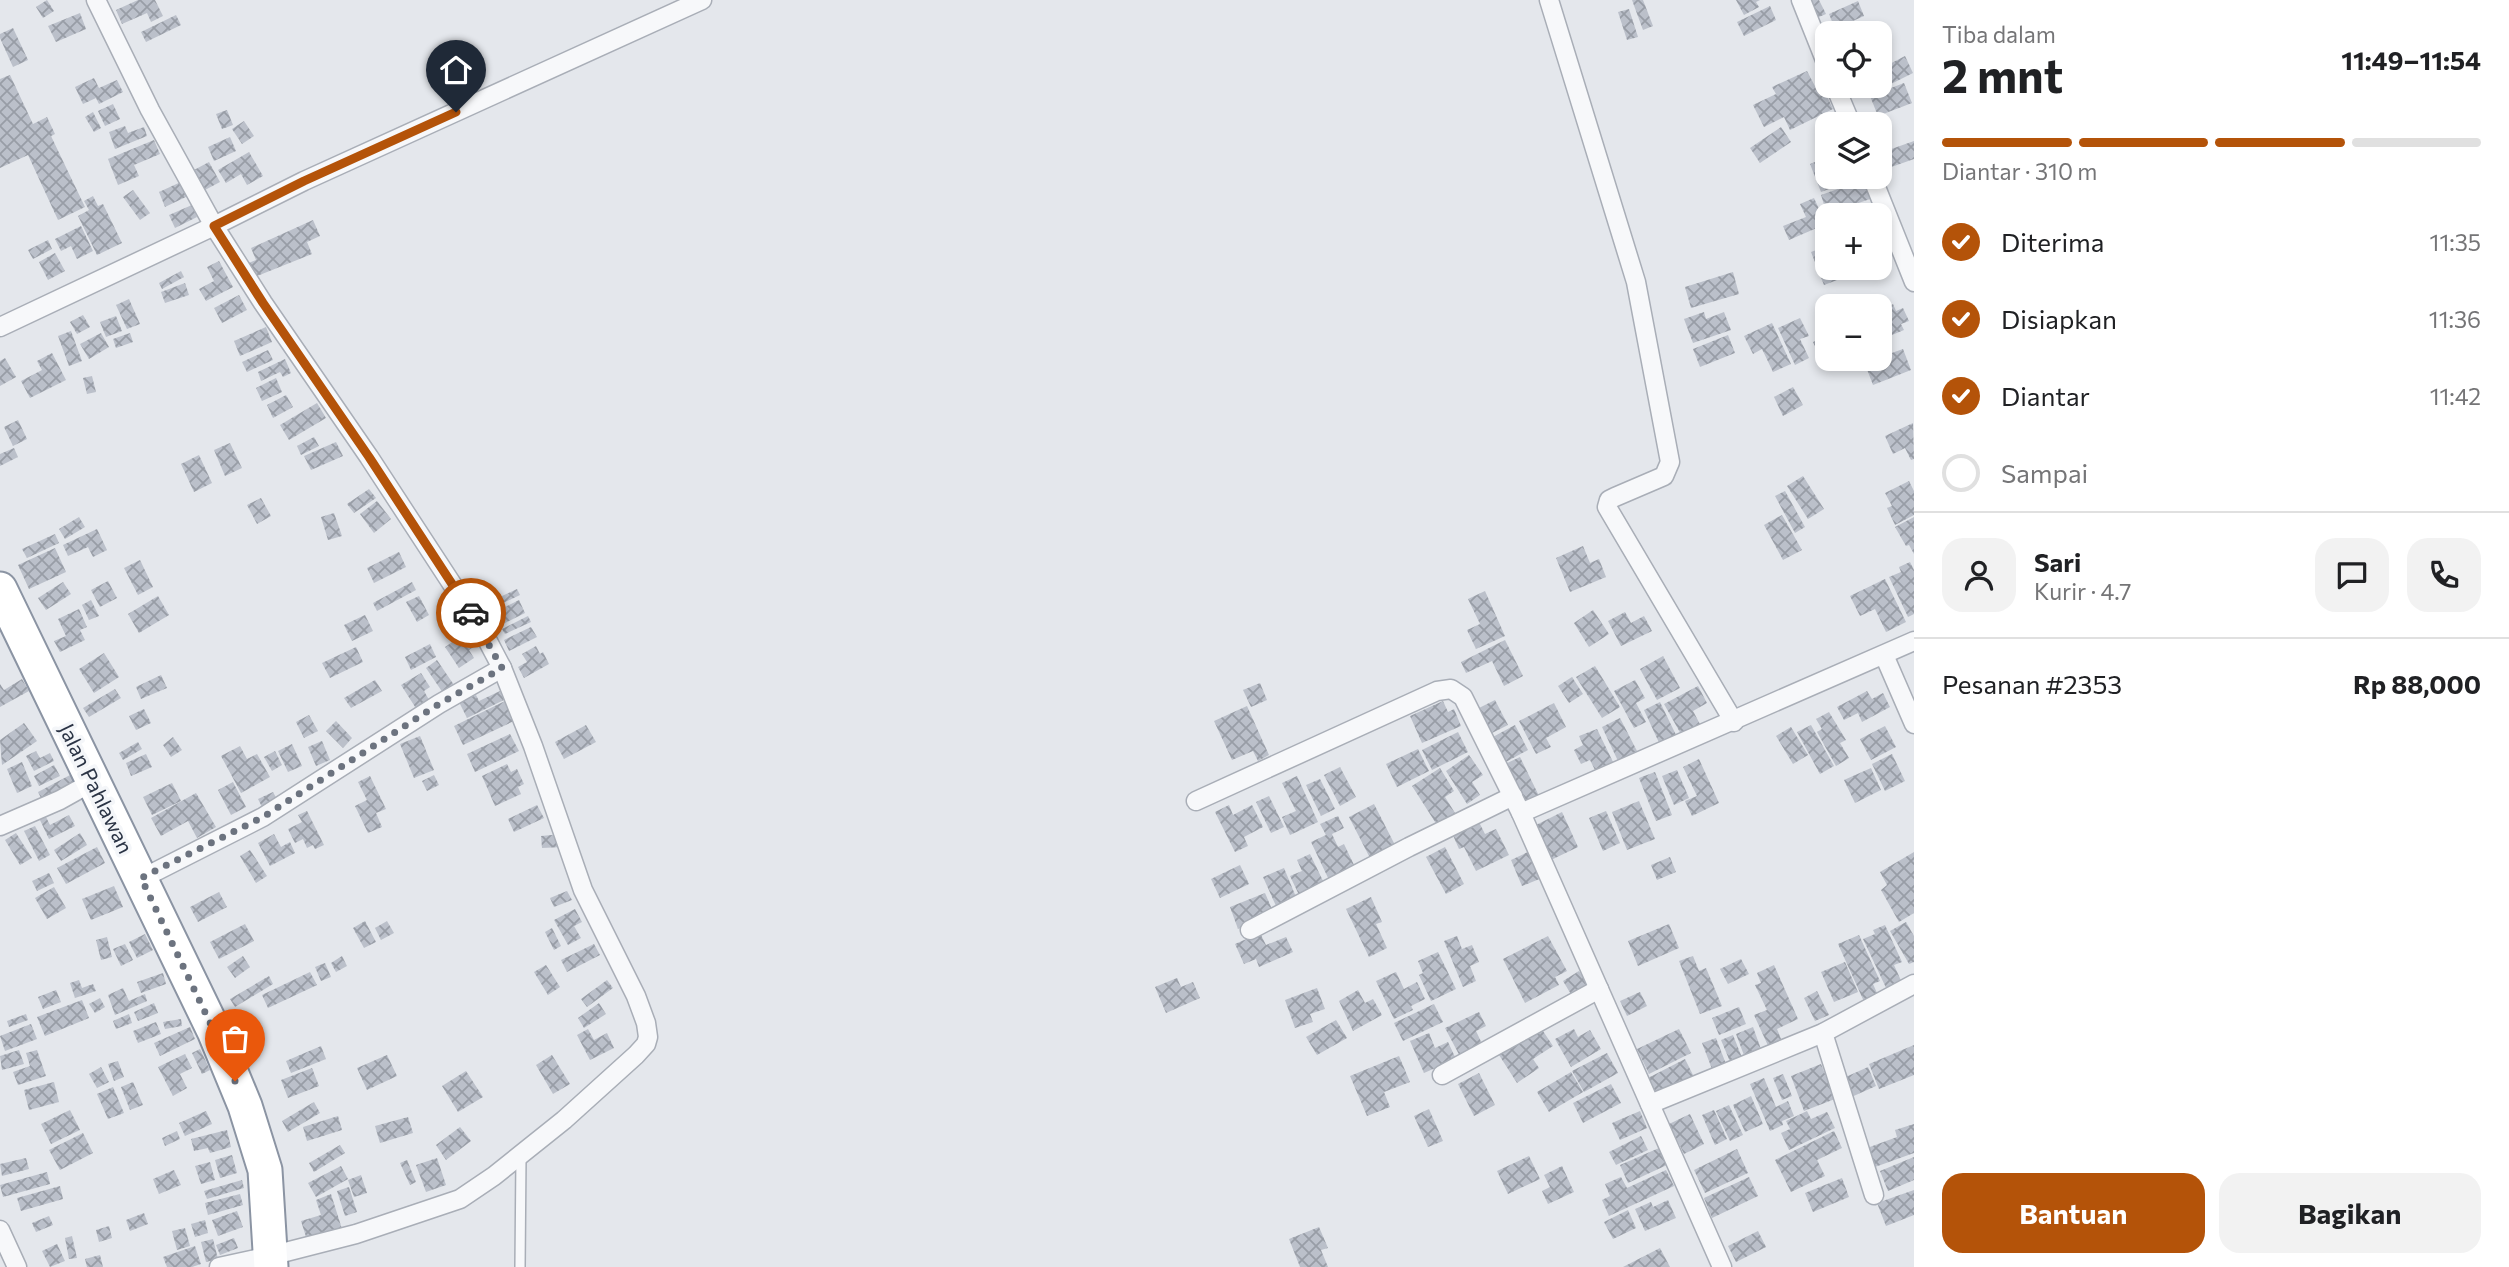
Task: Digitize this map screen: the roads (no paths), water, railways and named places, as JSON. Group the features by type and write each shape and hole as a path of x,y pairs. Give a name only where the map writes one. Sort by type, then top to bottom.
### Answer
{"highway":[{"name":"Jalan Pahlawan","path":"0,589 214,1031 245,1106 265,1170 271,1262"}],"street":[{"path":"96,0 150,110 214,226 482,630 502,668 533,746 583,890 636,996 648,1030 646,1044 636,1055 564,1120 477,1189 460,1199 271,1262 219,1267"},
{"path":"0,327 304,181 702,0"},
{"path":"1549,0 1636,282 1670,462 1664,476 1615,497 1607,507 1734,722"},
{"path":"1801,0 1815,35"},
{"path":"1877,189 1914,282"},
{"path":"1521,813 1914,641"},
{"path":"1884,654 1914,724"},
{"path":"141,878 263,817 439,704 502,668"},
{"path":"1196,801 1446,689 1457,692 1471,709 1521,813 1721,1267"},
{"path":"0,826 60,800 94,781"},
{"path":"1250,930 1409,846 1513,796"},
{"path":"1650,1104 1823,1033 1914,985"},
{"path":"1442,1074 1599,989"},
{"path":"1823,1033 1874,1195"},
{"path":"0,1230 17,1267"}],"lane":[{"path":"520,1267 521,1154"}]}
